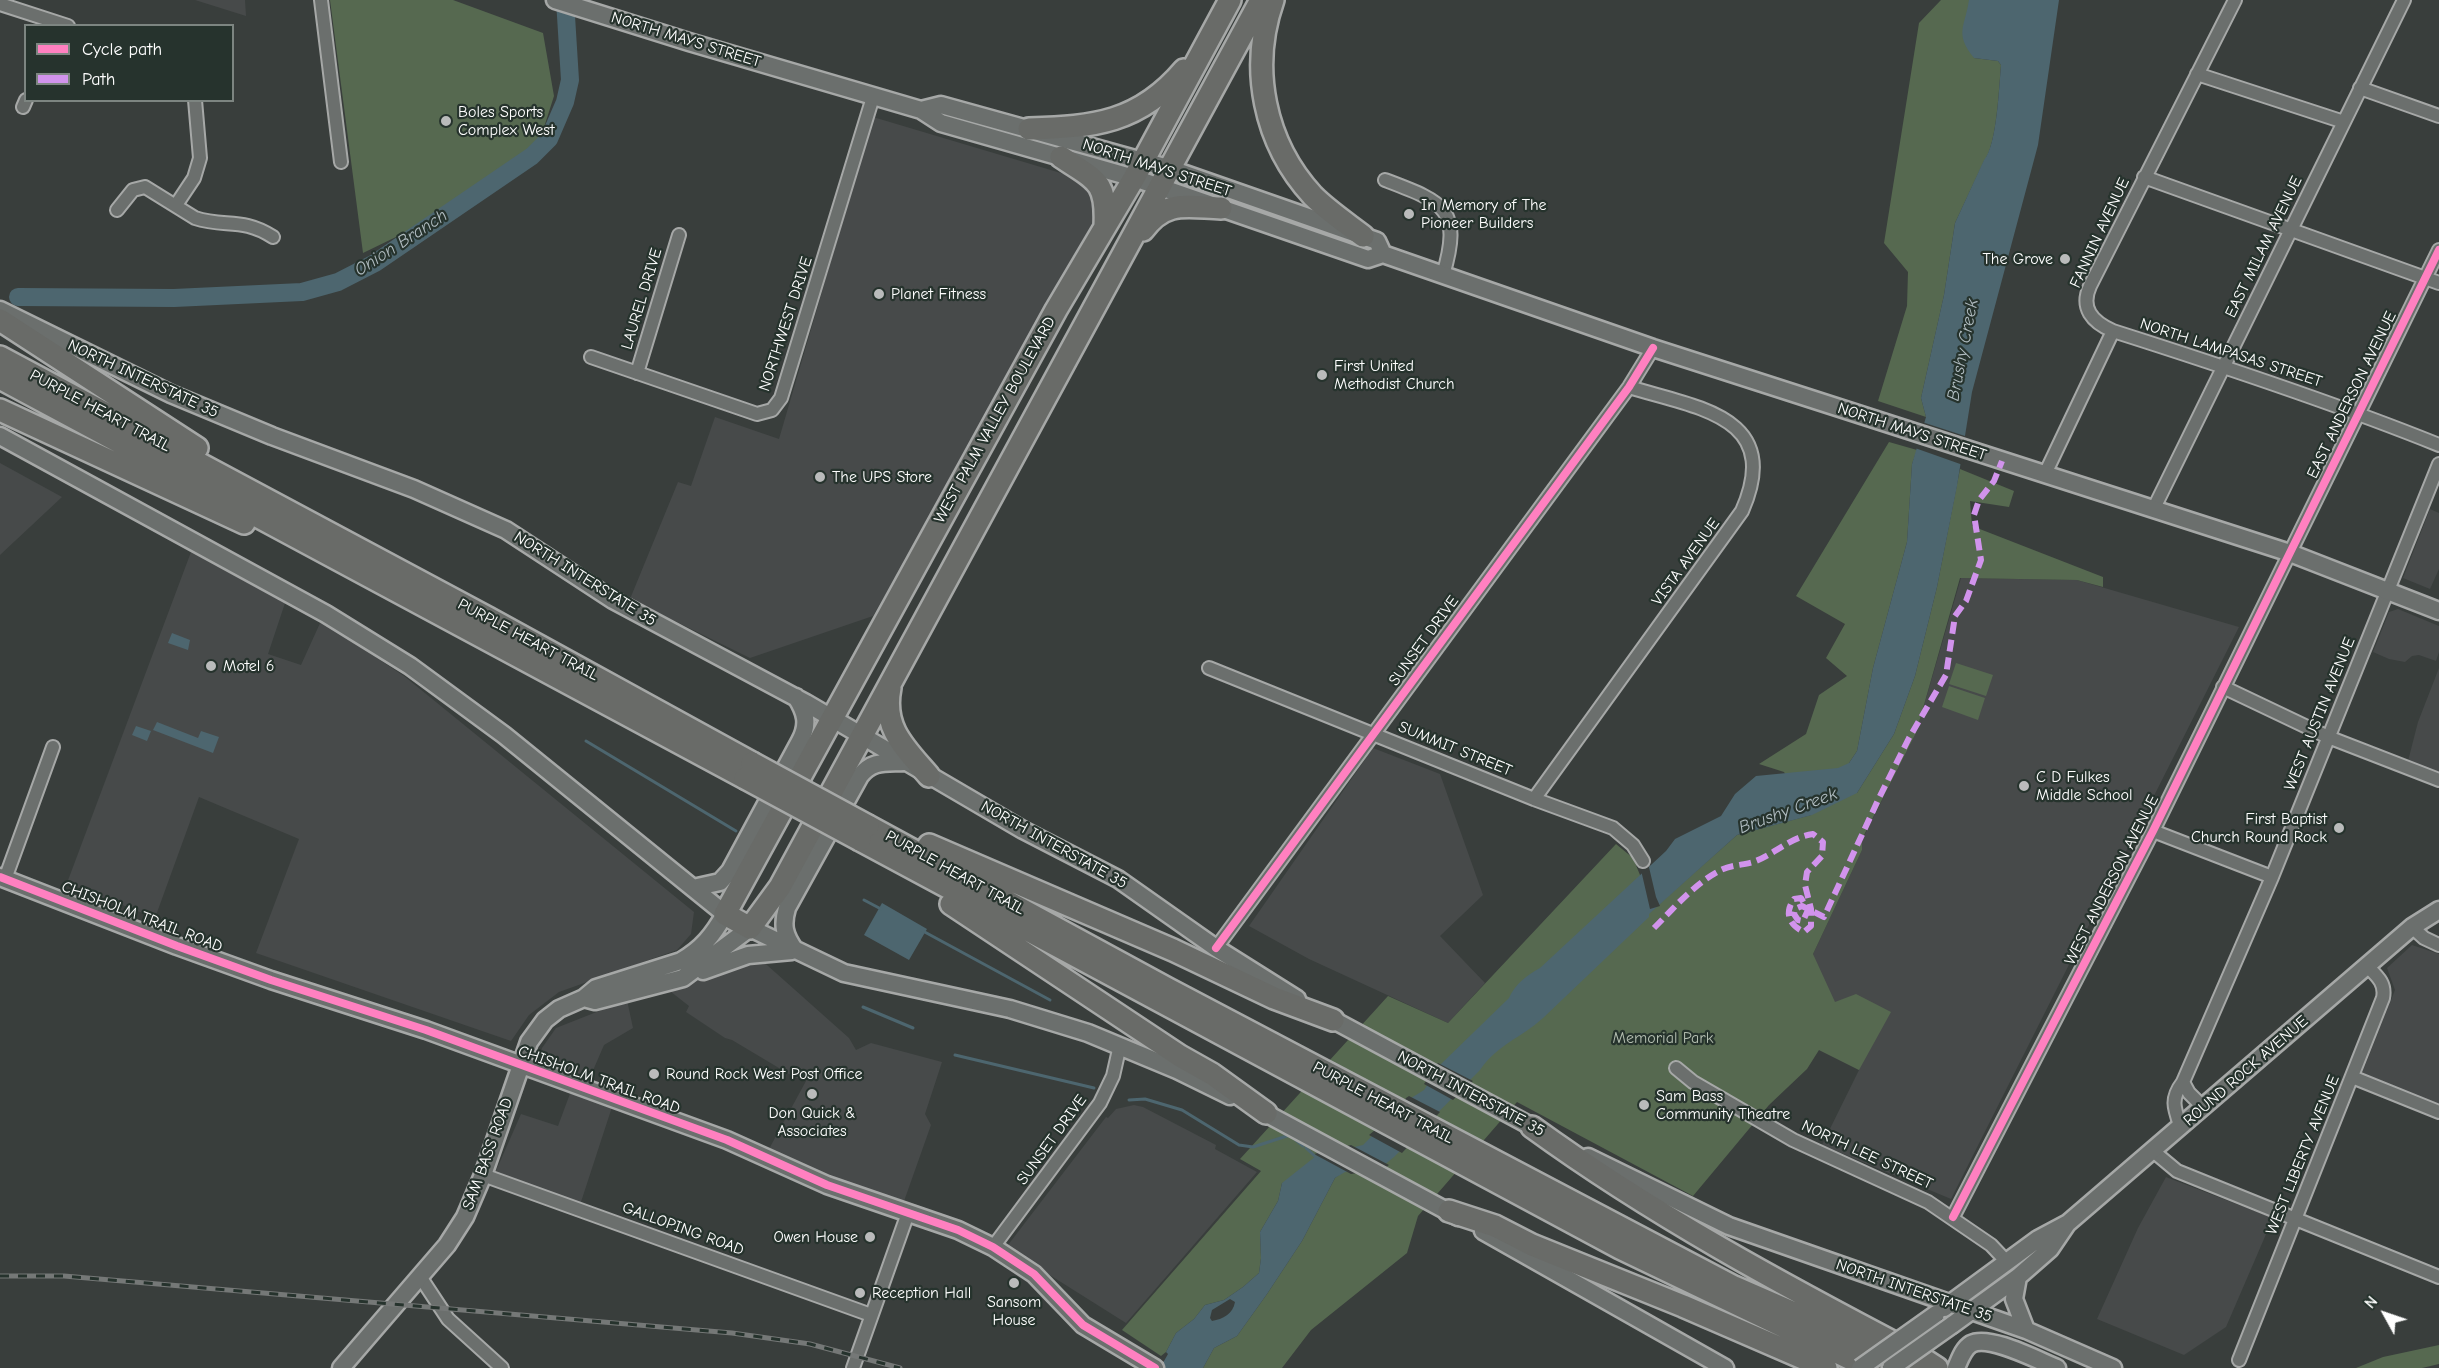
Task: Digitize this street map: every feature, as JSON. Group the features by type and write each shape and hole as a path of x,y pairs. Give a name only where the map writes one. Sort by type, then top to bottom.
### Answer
{"highway":[{"name":"WEST PALM VALLEY BOULEVARD","path":"891,680 1261,0"},
{"path":"1272,0 1265,25 1260,62 1266,109 1277,142 1293,170 1314,196 1363,236"},
{"name":"WEST PALM VALLEY BOULEVARD","path":"725,914 772,832 987,435 1139,170 1226,6"},
{"path":"1029,129 1098,124 1121,117 1140,107 1158,95 1177,77 1226,6"},
{"path":"1061,157 1101,188 1105,198 1105,226"},
{"path":"1123,257 1151,219 1163,210 1181,207 1221,208"},
{"path":"0,320 206,454 370,544 488,618"},
{"name":"PURPLE HEART TRAIL","path":"0,357 488,618 748,771"},
{"name":"PURPLE HEART TRAIL","path":"0,378 555,676 748,771 864,833 1488,1169 1704,1290 1870,1368"},
{"path":"1016,384 1005,431 1022,442"},
{"path":"0,410 270,536 408,610 555,676"},
{"path":"987,435 1000,449 1001,459 992,495"},
{"path":"725,914 750,928 780,887 891,680"},
{"path":"891,680 887,706 892,727 929,776"},
{"path":"864,833 931,846 1173,950 1274,998 1338,1023"},
{"path":"864,833 908,878 978,921 1180,1056 1212,1074 1270,1116"},
{"path":"1528,1125 1595,1173 1677,1224 1937,1368"},
{"name":"PURPLE HEART TRAIL","path":"1488,1169 1734,1287 1920,1368"},
{"path":"1449,1212 1495,1226 1532,1245 1683,1305 1826,1368"}],"main road":[{"name":"NORTH MAYS STREET","path":"555,0 921,110 941,123 1061,157 1139,170"},
{"name":"NORTH MAYS STREET","path":"921,110 941,105 1029,129 1139,170 1363,236 1377,241 1383,254"},
{"name":"NORTH MAYS STREET","path":"1163,177 1221,208 1368,259 1383,254 1653,348 2290,553 2439,611"},
{"name":"NORTH INTERSTATE 35","path":"0,310 171,394 272,436 414,489 506,530 613,600 795,697 1023,830 1118,879 1269,983 1338,1023 1646,1186 1729,1226 2026,1330 2113,1368"},
{"path":"0,436 364,635 504,735 725,914"},
{"path":"693,888 720,882 730,871 801,741 806,723 805,715 795,697"},
{"path":"796,951 786,938 784,930 787,908 860,776 866,768 873,764 904,762"},
{"name":"CHISHOLM TRAIL ROAD","path":"3,878 177,946 272,980 432,1032 727,1140 827,1185 958,1230 993,1247 1034,1274 1083,1325 1099,1337 1155,1368"},
{"name":"ROUND ROCK AVENUE","path":"2418,922 2439,897"},
{"name":"ROUND ROCK AVENUE","path":"1860,1368 2038,1239 2068,1223 2418,922 2439,910"},
{"name":"SAM BASS ROAD","path":"682,969 708,940 725,914"},
{"path":"750,928 844,973 1010,1009 1120,1045 1177,1070 1270,1116 1449,1212 1725,1368"},
{"name":"SAM BASS ROAD","path":"341,1368 457,1231 467,1214 529,1042 545,1020 559,1009 584,998 596,1001 682,969 750,928"},
{"path":"682,969 777,951 796,951"},
{"name":"ROUND ROCK AVENUE","path":"1891,1368 2018,1277 2050,1250 2068,1223"},
{"path":"2018,1277 2014,1299 2026,1330"},
{"path":"1956,1368 1963,1352 1972,1344 1983,1341 1995,1343 2057,1368"}],"street":[{"path":"321,0 341,162"},
{"name":"FANNIN AVENUE","path":"2113,331 2102,327 2089,314 2086,304 2087,293 2235,0"},
{"name":"EAST MILAM AVENUE","path":"2154,508 2289,229 2404,0"},
{"path":"0,4 50,23"},
{"path":"2197,74 2344,122"},
{"path":"2360,88 2439,116"},
{"name":"NORTHWEST DRIVE","path":"591,357 757,414 765,413 777,405 873,97"},
{"path":"176,205 194,177 200,158 195,102"},
{"path":"2144,177 2439,283"},
{"path":"1385,180 1421,194 1439,205 1445,213 1452,231 1452,240 1443,274"},
{"path":"117,210 132,190 149,188 195,218 204,221 244,224 273,237"},
{"name":"LAUREL DRIVE","path":"637,373 679,236"},
{"name":"EAST ANDERSON AVENUE","path":"2290,553 2439,250"},
{"path":"2046,474 2113,331"},
{"name":"NORTH LAMPASAS STREET","path":"2113,331 2224,366 2359,413 2439,445"},
{"name":"SUNSET DRIVE","path":"1216,948 1629,387 1653,348"},
{"name":"VISTA AVENUE","path":"1534,800 1743,511 1753,483 1753,457 1743,435 1734,425 1711,413 1629,387"},
{"name":"WEST AUSTIN AVENUE","path":"2181,1128 2173,1103 2176,1090 2183,1082 2272,877 2439,464"},
{"name":"WEST ANDERSON AVENUE","path":"1953,1217 2153,831 2290,553"},
{"name":"SUMMIT STREET","path":"1209,668 1534,800 1613,828 1633,845 1643,861"},
{"path":"2223,687 2328,737 2439,780"},
{"path":"3,878 53,747"},
{"path":"2153,831 2272,877"},
{"path":"2418,922 2424,939 2439,945"},
{"name":"WEST LIBERTY AVENUE","path":"2239,1360 2383,998 2385,990 2382,981 2367,966"},
{"name":"SUNSET DRIVE","path":"993,1247 1100,1103 1113,1076 1120,1045"},
{"name":"NORTH LEE STREET","path":"1676,1068 1693,1082 1793,1140 1902,1188 1953,1217 1991,1245 2007,1262"},
{"path":"2352,1077 2439,1112"},
{"path":"2183,1082 2189,1093 2204,1108"},
{"path":"2153,1151 2176,1171 2439,1276"},
{"name":"GALLOPING ROAD","path":"483,1174 871,1316"},
{"path":"853,1368 908,1213"},
{"path":"419,1275 448,1319 502,1368"}],"shaded area":[{"path":"195,0 245,0 246,16"},
{"path":"873,117 1081,179 1096,189 1095,220 873,616 750,658 630,599 678,482 691,486 715,417 779,439"},
{"path":"0,463 62,497 0,555"},
{"path":"2430,509 2439,513 2439,569 2430,589 2403,578"},
{"path":"191,552 285,603 268,654 301,665 321,621 404,676 694,912 691,934 677,950 559,992 529,1015 511,1041 256,953 299,839 199,797 155,918 67,883"},
{"name":"C D Fulkes Middle School","path":"1961,578 2077,580 2239,627 1951,1199 1822,1145 1859,1070 1819,1050 1813,954 1862,850 1862,840 1916,733"},
{"path":"2398,609 2439,626 2439,652 2436,661 2419,655 2412,656 2405,662 2389,659 2373,652 2389,612"},
{"path":"2439,668 2439,773 2408,761 2418,722"},
{"path":"1373,748 1440,774 1483,895 1440,936 1485,983 1448,1023 1309,959 1249,926"},
{"path":"2412,945 2439,954 2439,1105 2362,1073 2395,990 2387,968"},
{"path":"758,957 849,1038 856,1050 871,1043 942,1062 925,1114 931,1125 903,1204 833,1181 769,1149 806,1081 794,1077 725,1038 686,1012 689,1006 666,988 732,968"},
{"path":"627,1000 633,1028 604,1045 588,1082 542,1064 539,1060 542,1048 556,1028"},
{"path":"571,1091 612,1107 580,1205 495,1173 521,1114 558,1126"},
{"path":"1134,1105 1143,1107 1216,1145 1215,1149 1257,1172 1126,1323 1018,1255 1008,1245 1106,1117 1108,1118 1116,1109"},
{"path":"2166,1177 2273,1218 2226,1327 2184,1355 2097,1319 2138,1228"}],"green space":[{"name":"Boles Sports Complex West","path":"330,0 453,0 543,33 554,96 538,146 505,175 431,220 363,253"},
{"path":"1941,0 1969,0 1974,58 1998,61 2001,65 1997,115 1992,142 1955,223 1944,295 1921,398 1926,417 1878,401 1907,306 1908,272 1884,243 1919,23"},
{"name":"Memorial Park","path":"1889,442 1917,450 1912,464 1907,542 1873,668 1857,751 1849,763 1857,793 1894,734 1915,676 1937,587 1960,469 2014,491 2009,507 1970,501 1972,526 2103,577 2103,587 2077,580 1960,578 1916,733 1862,839 1862,850 1813,954 1835,1002 1856,994 1891,1012 1859,1070 1819,1050 1807,1069 1769,1105 1693,1196 1517,1102 1418,1216 1407,1253 1311,1330 1282,1368 1203,1368 1214,1348 1237,1336 1267,1294 1302,1241 1335,1178 1339,1175 1282,1183 1278,1201 1260,1232 1259,1273 1224,1300 1205,1305 1194,1319 1176,1333 1166,1352 1161,1356 1122,1330 1261,1171 1240,1159 1388,996 1448,1023 1616,844 1633,858 1640,875 1649,913 1737,835 1811,815 1784,772 1759,764 1806,734 1819,695 1847,676 1826,658 1845,624 1796,596"},
{"path":"1956,663 1993,675 1986,696 1949,684"},
{"path":"1949,686 1985,698 1978,720 1942,707"},
{"path":"2439,1345 2439,1364 2422,1368 2356,1368 2383,1357"}],"water":[{"name":"Brushy Creek","path":"1969,0 2059,0 2038,145 1972,392 1957,486 1937,587 1915,676 1894,734 1857,793 1812,815 1737,835 1649,914 1649,917 1543,1018 1494,1054 1394,1157 1383,1166 1345,1172 1335,1178 1302,1241 1237,1336 1214,1348 1203,1368 1160,1368 1176,1333 1194,1319 1205,1305 1224,1300 1259,1273 1260,1232 1278,1201 1282,1183 1316,1156 1363,1145 1408,1100 1424,1090 1440,1065 1509,998 1522,980 1540,968 1666,851 1675,839 1721,816 1735,794 1756,776 1838,768 1849,763 1857,751 1873,668 1907,542 1912,464 1926,417 1921,398 1944,295 1955,223 1988,153 1995,129 2001,65 1998,61 1974,58 1964,42 1962,30","holes":["1230,1299 1235,1302 1227,1315 1212,1321 1210,1318 1212,1310"]},
{"path":"172,633 190,640 188,650 168,643"},
{"path":"157,722 198,738 201,731 219,737 213,753 153,730"},
{"path":"136,726 151,731 147,741 132,735"},
{"path":"882,903 927,929 909,960 864,935"}],"pier":[{"path":"1922,422 1968,437 1963,465 1915,448"},
{"path":"1648,863 1660,906 1650,909 1641,870"},
{"path":"1438,1063 1473,1081 1453,1100 1424,1084"},
{"path":"1409,1096 1440,1112 1402,1153 1369,1135 1398,1111"},
{"path":"1351,1145 1389,1165 1384,1169 1351,1174 1314,1154"}],"waterway":[{"name":"Onion Branch","path":"18,297 174,298 302,292 338,282 375,263 532,156 549,139 565,102 570,80 565,0"},
{"path":"586,741 736,831"},
{"path":"864,900 881,909"},
{"path":"921,930 1050,1000"},
{"path":"863,1007 913,1028"},
{"path":"955,1055 1094,1088"},
{"path":"1129,1100 1145,1099 1182,1110 1239,1145 1253,1147 1290,1135 1303,1146"},
{"path":"1306,1148 1318,1159"}],"railway":[{"path":"0,1276 64,1276 732,1333 810,1344 900,1368"}],"marked path":[{"path":"1654,928 1686,896 1712,875 1725,868 1761,859 1796,839 1813,834 1823,842 1822,856 1807,872 1805,885 1811,909 1811,926 1804,932 1795,926 1789,914 1794,899 1801,898 1808,910 1803,921 1798,920 1794,914 1795,909 1802,906 1824,917 1909,738 1946,675 1955,616 1966,601 1981,560 1974,515 1979,500 1994,481 2002,461"}],"cycle path":[{"path":"1953,1217 2153,831 2439,250"},
{"path":"1216,948 1629,387 1653,348"},
{"path":"0,877 177,946 271,980 426,1030 727,1140 827,1185 958,1230 993,1247 1034,1274 1083,1325 1155,1368"}],"place":[{"name":"Boles Sports Complex West","path":"446,121"},
{"name":"In Memory of The Pioneer Builders","path":"1409,214"},
{"name":"The Grove","path":"2065,259"},
{"name":"Planet Fitness","path":"879,294"},
{"name":"First United Methodist Church","path":"1322,375"},
{"name":"The UPS Store","path":"820,477"},
{"name":"Motel 6","path":"211,666"},
{"name":"C D Fulkes Middle School","path":"2024,786"},
{"name":"First Baptist Church Round Rock","path":"2339,828"},
{"name":"Round Rock West Post Office","path":"654,1074"},
{"name":"Don Quick & Associates","path":"812,1094"},
{"name":"Sam Bass Community Theatre","path":"1644,1105"},
{"name":"Owen House","path":"870,1237"},
{"name":"Sansom House","path":"1014,1283"},
{"name":"Reception Hall","path":"860,1293"}]}
